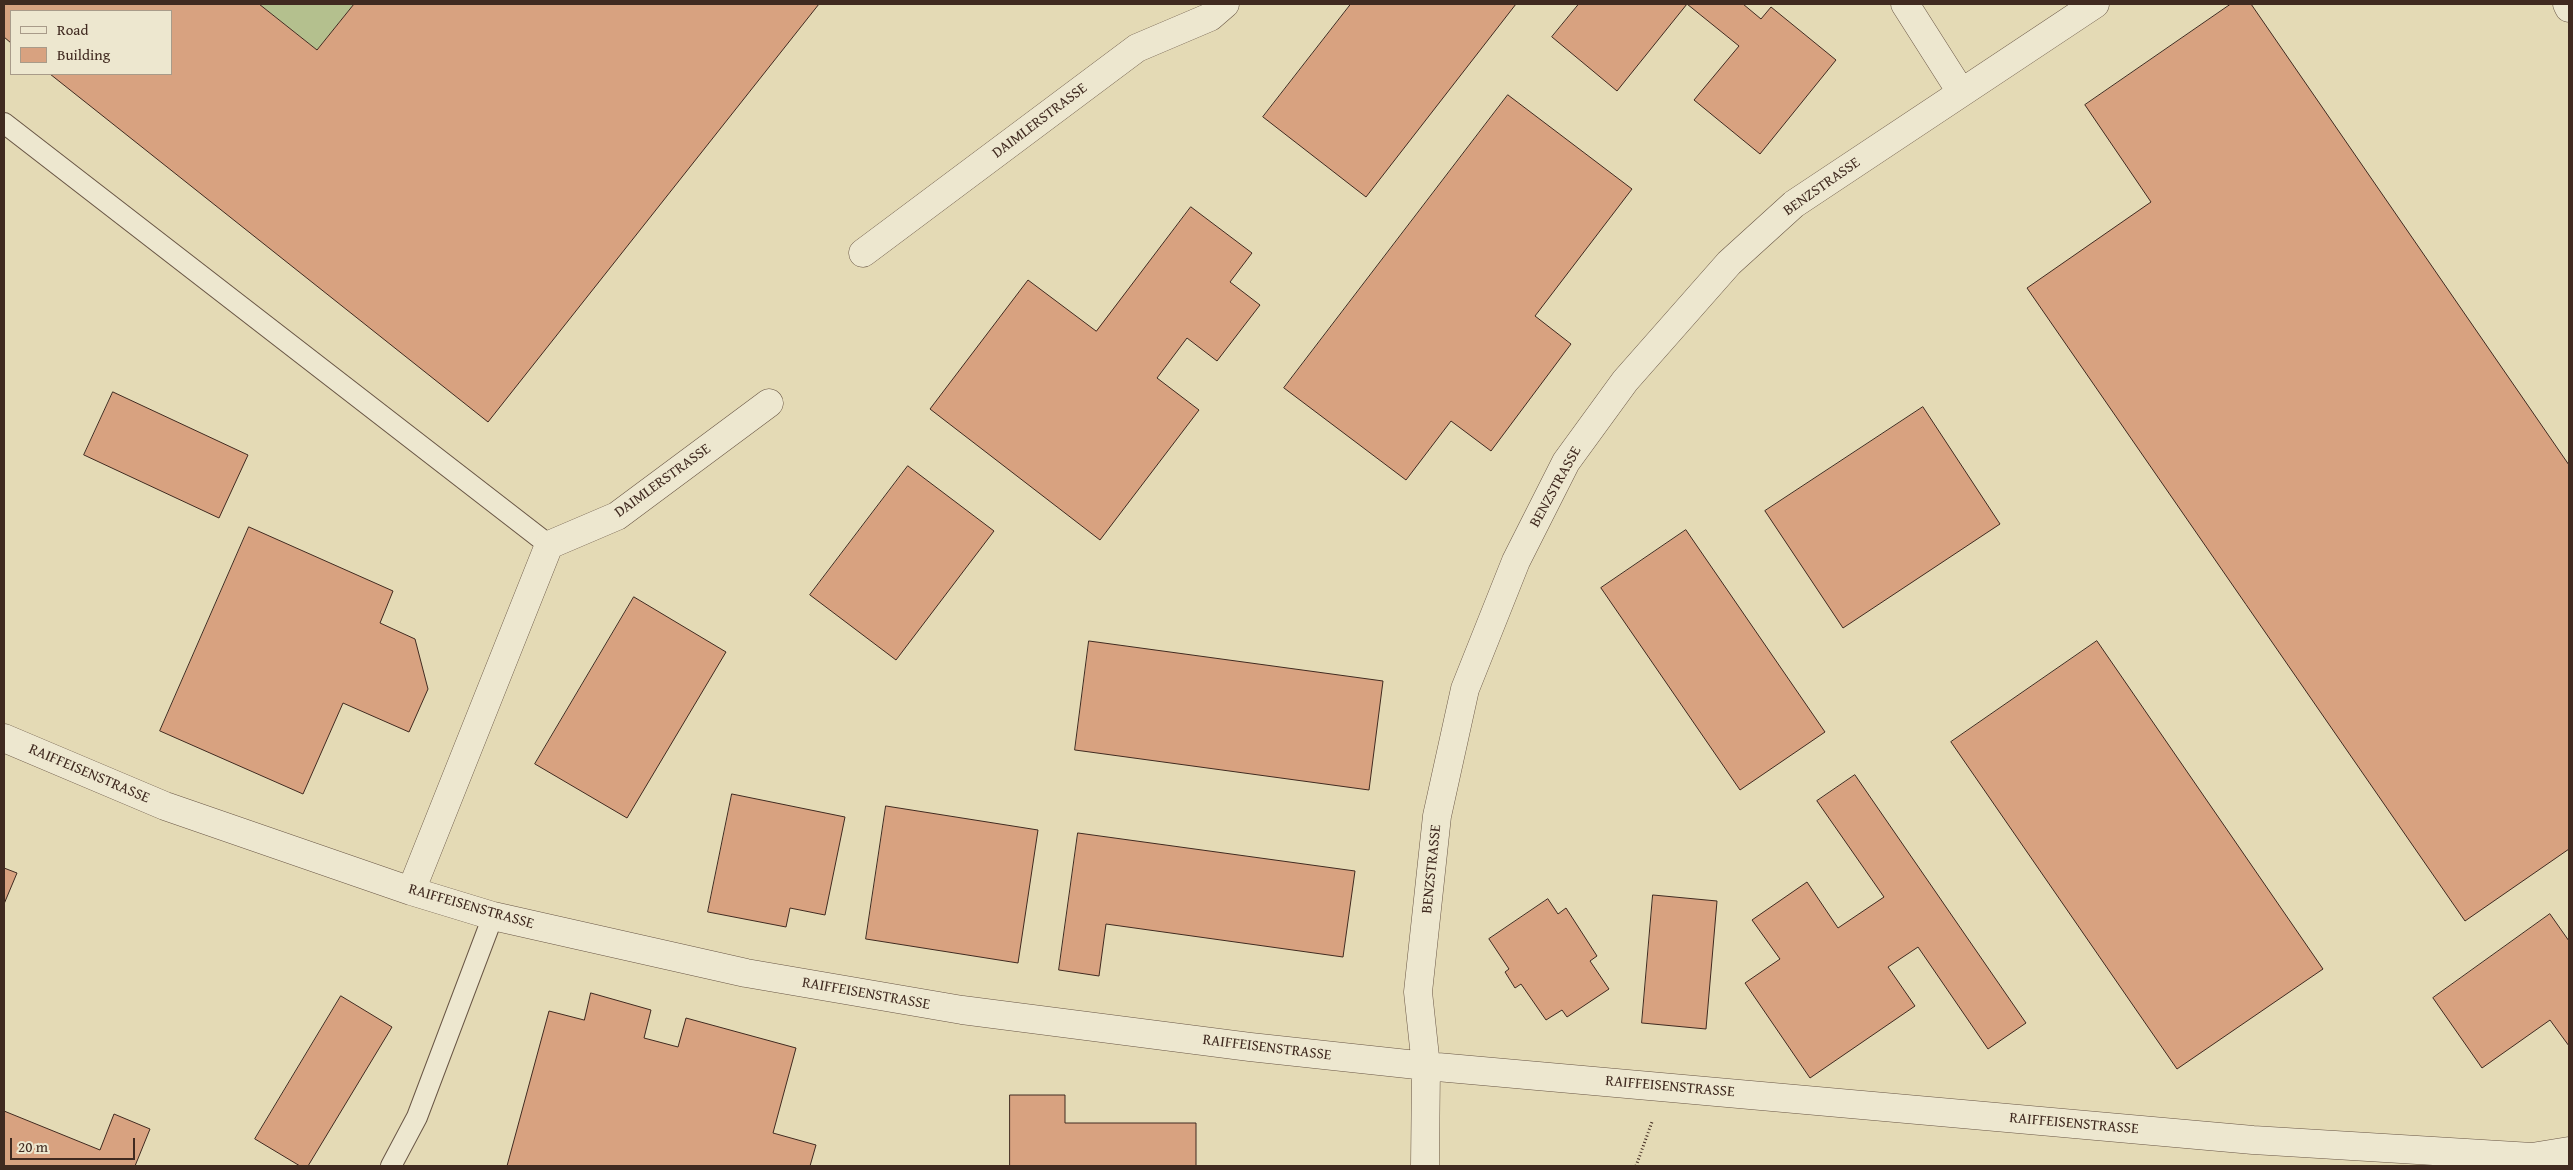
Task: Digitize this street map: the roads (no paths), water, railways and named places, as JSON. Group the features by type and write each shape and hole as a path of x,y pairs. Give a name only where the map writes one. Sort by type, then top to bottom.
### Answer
{"street":[{"name":"DAIMLERSTRASSE","path":"863,253 1137,48 1210,17 1225,4"},
{"path":"1905,4 1961,92"},
{"name":"BENZSTRASSE","path":"1426,1166 1426,1066 1419,982 1437,816 1465,689 1516,561 1566,462 1625,381 1729,263 1794,204 2095,4"},
{"path":"2566,4 2569,8"},
{"name":"DAIMLERSTRASSE","path":"549,545 617,516 769,403"},
{"path":"411,891 549,545"},
{"name":"RAIFFEISENSTRASSE","path":"4,738 166,806 411,891 493,916 746,974 962,1010 1240,1046 1426,1066 2253,1140 2532,1157 2569,1151"}],"lane":[{"path":"4,123 549,545"},
{"path":"391,1166 417,1117 493,916"}]}
